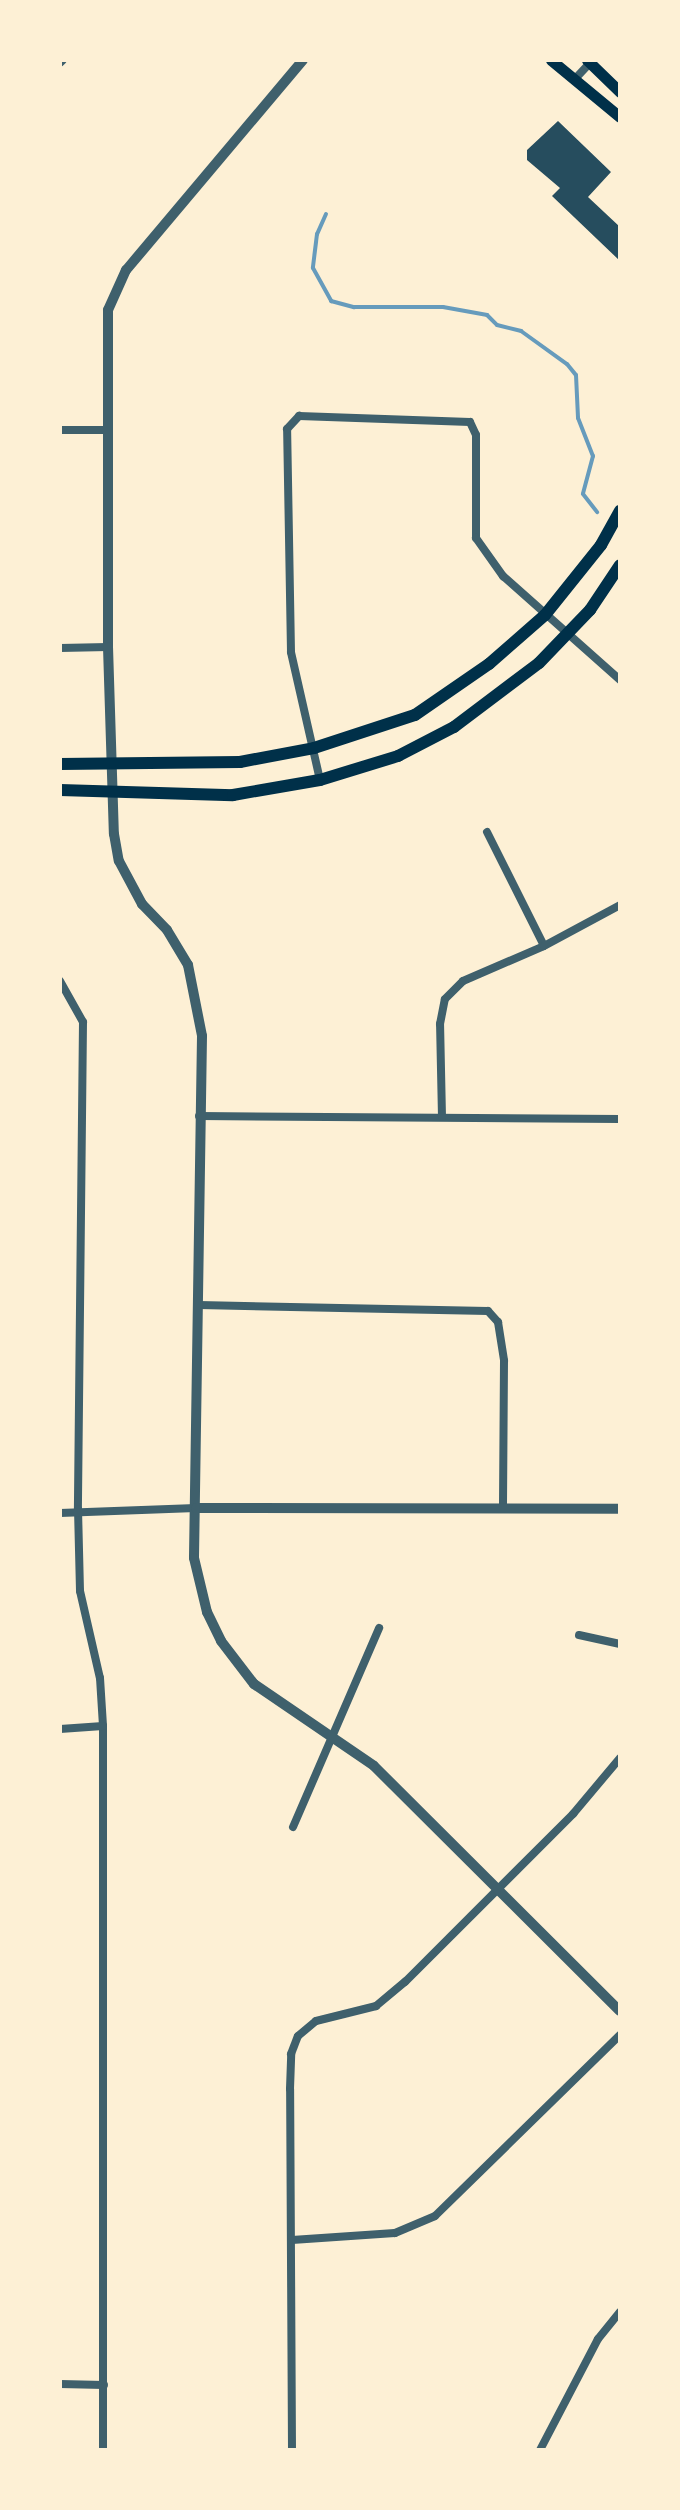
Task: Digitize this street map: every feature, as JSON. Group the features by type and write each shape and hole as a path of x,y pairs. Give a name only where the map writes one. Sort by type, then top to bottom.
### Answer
{"main road":[{"path":"551,60 620,117"},
{"path":"590,61 620,92"},
{"path":"60,764 240,762 314,748 379,730 438,702 545,615 601,545 620,511"},
{"path":"60,790 110,789 233,795 320,780 398,756 454,727 508,689 567,635 620,565"}],"street":[{"path":"303,60 115,288 108,310 106,430 110,789 119,861 142,904 167,930 188,965 199,1002 198,1585 221,1641 274,1703 332,1736 374,1766 620,2011"},
{"path":"574,80 590,61"},
{"path":"320,780 291,652 287,429 299,416 470,422 476,435 476,538 503,576 620,680"},
{"path":"60,430 106,430"},
{"path":"60,648 108,647"},
{"path":"487,832 544,946"},
{"path":"442,1117 440,1024 445,999 463,981 544,946 620,905"},
{"path":"60,981 83,1022 78,1509 80,1591 100,1678 103,1726 103,2450"},
{"path":"199,1116 620,1119"},
{"path":"199,1305 488,1311 498,1322 504,1361 503,1508"},
{"path":"60,1513 78,1509 196,1508 620,1509"},
{"path":"293,1827 379,1628"},
{"path":"579,1635 620,1644"},
{"path":"60,1729 103,1726"},
{"path":"292,2450 291,2054 298,2036 316,2021 376,2006 498,1890 620,1758"},
{"path":"292,2240 395,2233 435,2216 620,2035"},
{"path":"540,2450 598,2339 620,2312"},
{"path":"60,2384 104,2385"}],"building":[{"path":"558,121 611,172 588,197 620,227 620,261 552,196 560,188 527,160 527,150"}],"waterway":[{"path":"326,214 317,234 313,268 331,301 354,307 443,307 487,315 497,325 521,331 567,364 576,375 578,418 593,456 583,494 597,512"}]}
